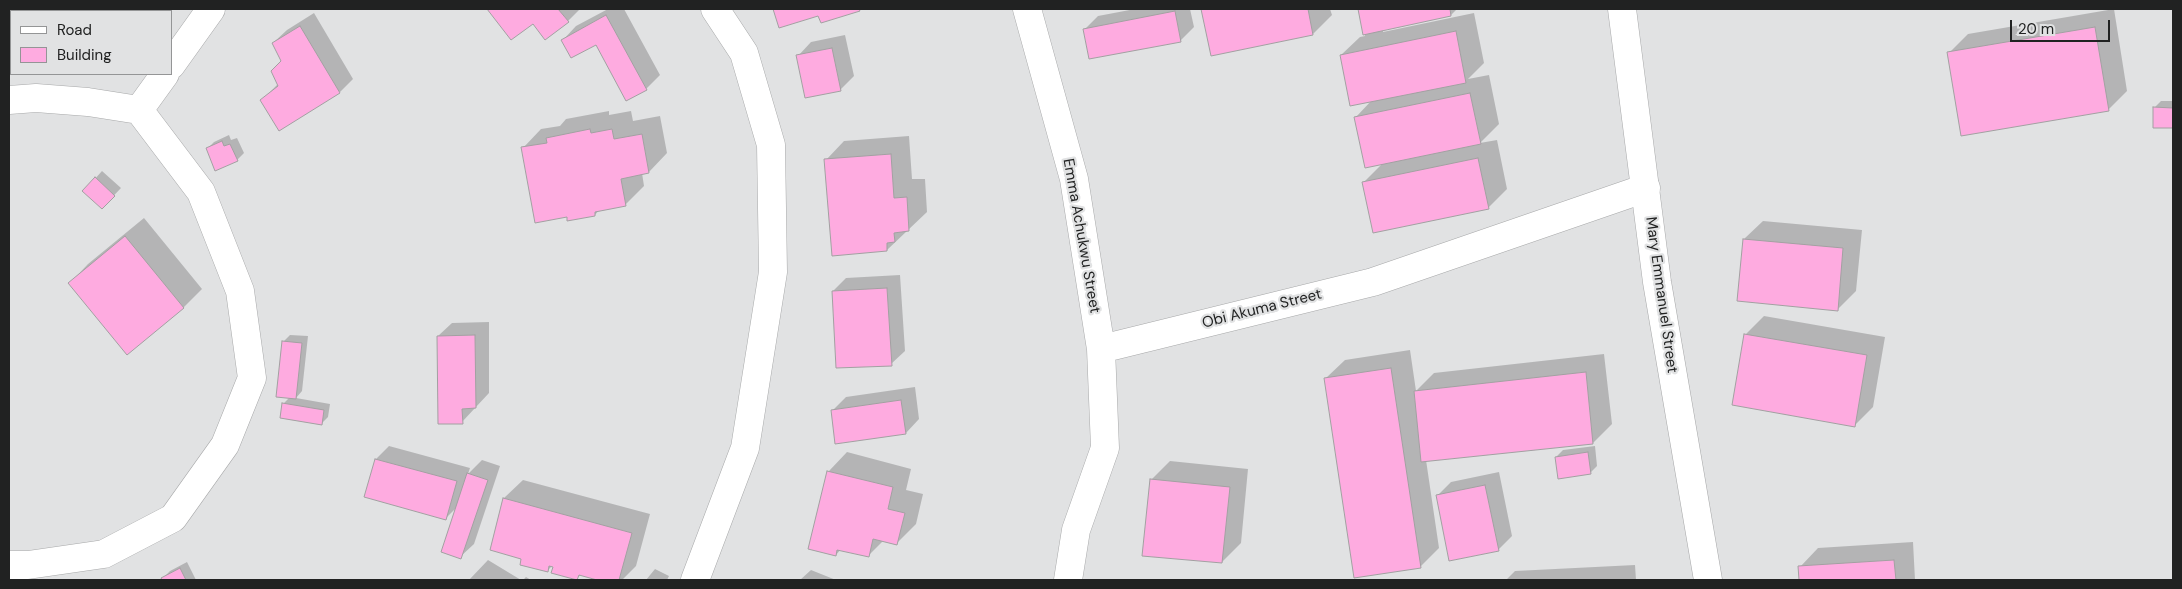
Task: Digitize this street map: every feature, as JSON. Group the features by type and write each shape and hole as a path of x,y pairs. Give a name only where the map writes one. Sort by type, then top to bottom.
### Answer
{"street":[{"path":"172,64 211,9"},
{"path":"695,580 746,448 773,272 771,145 744,53 715,9"},
{"name":"Emma Achukwu Street","path":"1027,9 1074,180 1101,349"},
{"name":"Mary Emmanuel Street","path":"1622,9 1657,282 1708,580"},
{"path":"139,110 164,75"},
{"path":"9,100 36,98 88,102 139,110 201,192 240,291 252,378 225,445 173,518 104,554 28,565 9,565"},
{"name":"Obi Akuma Street","path":"1101,349 1373,282 1646,188"},
{"path":"1068,580 1076,530 1104,448 1101,349"}],"building":[{"path":"487,9 558,9 569,22 545,40 533,24 511,40"},
{"path":"773,9 859,9 860,11 821,23 818,16 779,28"},
{"path":"1201,9 1308,9 1313,35 1211,56"},
{"path":"1358,9 1450,9 1451,16 1363,35"},
{"path":"1175,11 1181,42 1089,59 1083,29"},
{"path":"606,15 647,90 626,101 596,45 571,58 561,40"},
{"path":"9,17 10,17 10,74"},
{"path":"300,26 340,93 279,131 260,100 278,86 271,71 281,61 272,43"},
{"path":"2095,27 2109,111 1961,136 1947,52"},
{"path":"1456,31 1466,83 1350,106 1340,55"},
{"path":"832,48 841,91 805,98 796,55"},
{"path":"1470,93 1481,144 1365,168 1354,117"},
{"path":"2153,107 2173,108 2173,128 2153,128"},
{"path":"590,129 591,133 612,129 614,139 642,134 649,173 621,179 626,206 595,212 595,216 567,221 567,217 535,223 521,147 547,143 546,138"},
{"path":"222,141 224,146 230,144 238,161 215,171 206,148"},
{"path":"891,154 894,198 907,197 909,231 894,233 895,242 887,243 887,251 832,256 824,159"},
{"path":"1478,158 1489,209 1373,233 1362,182"},
{"path":"95,177 115,196 102,209 82,191"},
{"path":"125,236 184,308 127,355 68,283"},
{"path":"1743,239 1843,248 1838,311 1737,301"},
{"path":"887,288 892,366 836,368 832,291"},
{"path":"1744,334 1867,355 1855,427 1732,405"},
{"path":"475,335 476,408 462,409 463,424 438,424 437,336"},
{"path":"282,341 302,343 296,399 276,397"},
{"path":"1391,368 1421,568 1354,578 1324,378"},
{"path":"1586,372 1593,444 1421,462 1414,391"},
{"path":"901,400 906,434 835,444 831,410"},
{"path":"282,403 324,410 322,425 280,418"},
{"path":"1588,452 1591,474 1558,479 1555,457"},
{"path":"375,459 457,481 446,520 364,497"},
{"path":"827,471 893,487 888,509 905,513 897,545 873,539 869,557 837,550 836,556 808,549"},
{"path":"467,473 488,480 461,559 441,552"},
{"path":"1150,479 1230,487 1222,563 1142,556"},
{"path":"1485,485 1499,551 1449,561 1436,495"},
{"path":"503,498 632,533 619,580 597,580 579,575 577,580 551,573 553,567 549,566 548,572 520,565 521,559 490,550"},
{"path":"1894,560 1896,580 1799,580 1798,566"},
{"path":"180,568 186,580 162,580 161,578"}]}
